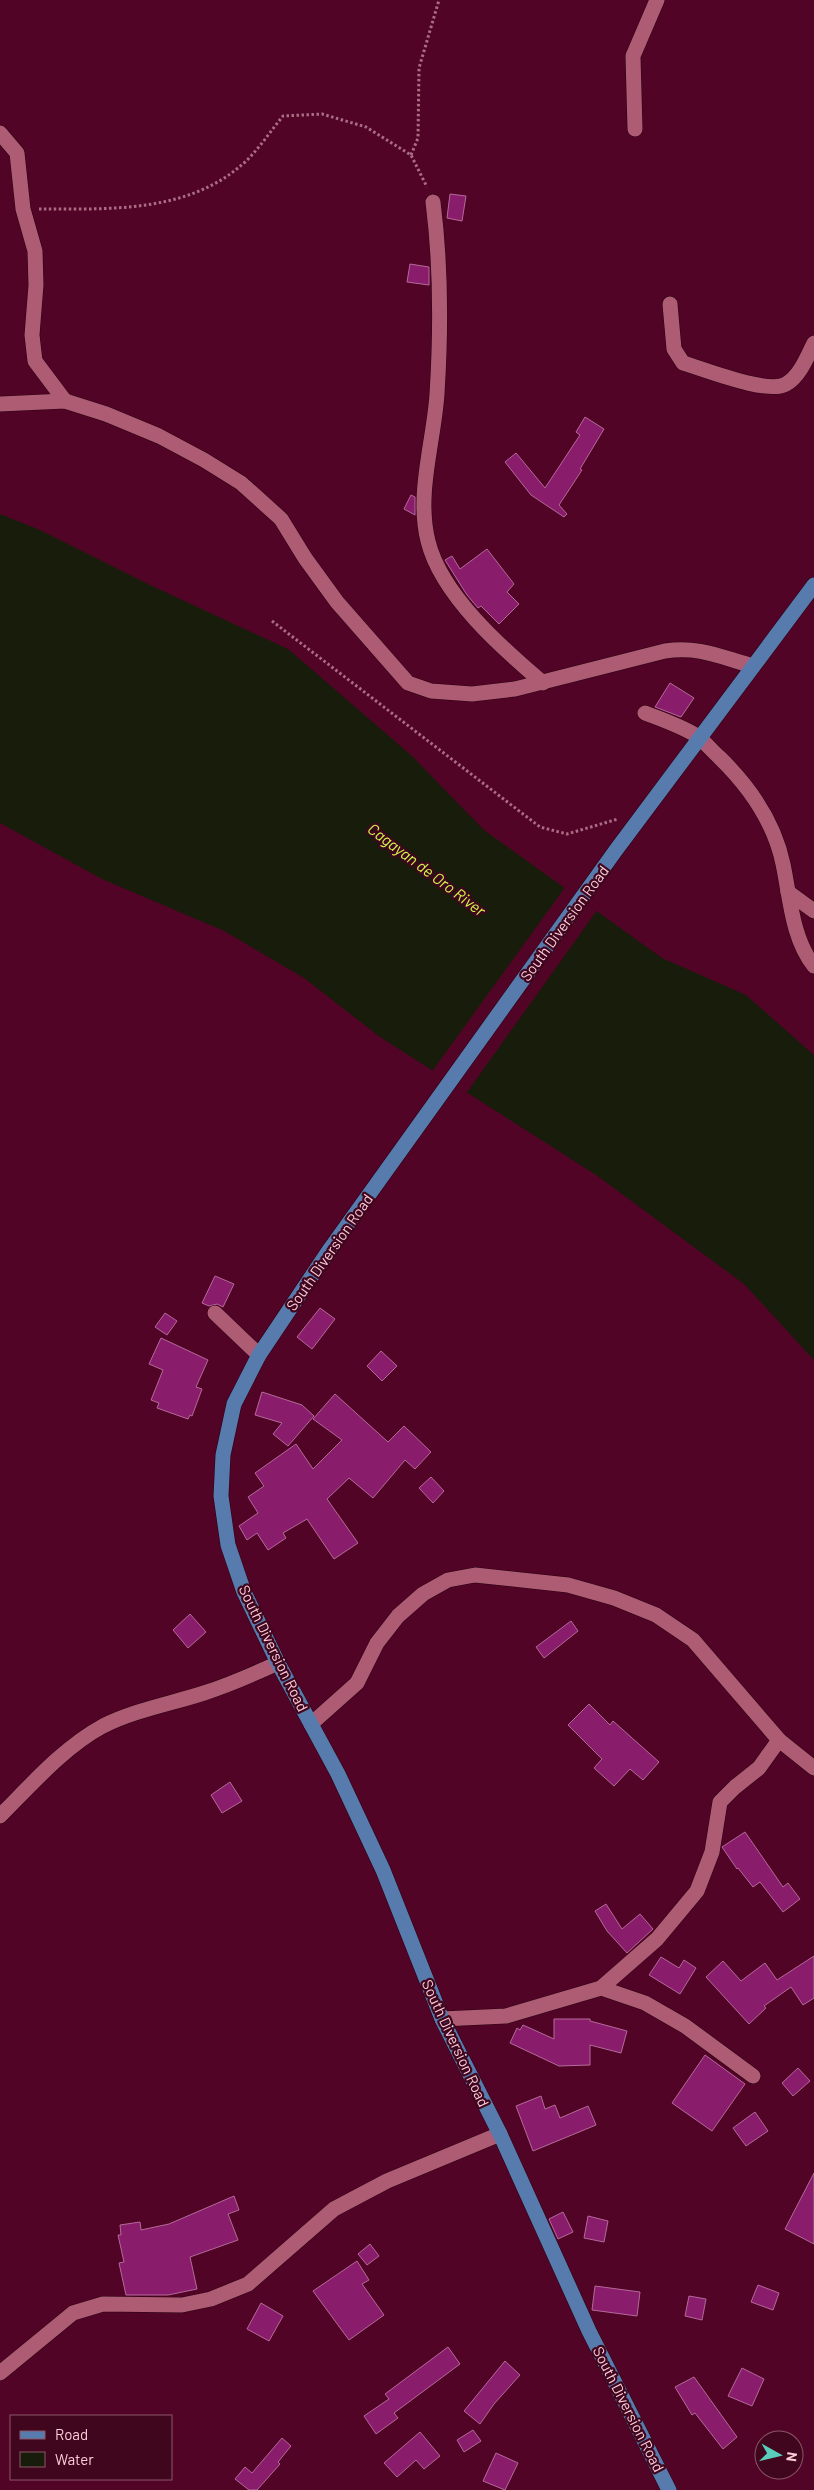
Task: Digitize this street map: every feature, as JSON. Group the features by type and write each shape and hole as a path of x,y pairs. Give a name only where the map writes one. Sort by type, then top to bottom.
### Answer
{"main road":[{"name":"South Diversion Road","path":"669,2490 590,2332 500,2134 442,2019 383,1870 338,1774 278,1663 244,1592 228,1545 221,1496 223,1455 234,1404 259,1355 330,1249 616,850 814,585"}],"street":[{"path":"635,129 633,56 657,0"},
{"path":"0,132 17,153 24,209 36,251 36,285 32,335 35,361 65,401"},
{"path":"433,202 438,244 439,324 437,395 425,489 428,542 437,564 467,611 514,658 544,683"},
{"path":"670,304 674,348 677,357 682,363 766,387 785,385 796,376 814,343"},
{"path":"0,404 65,401 106,414 159,436 204,460 241,483 282,519 305,558 337,602 408,683 431,691 472,694 492,693 544,683 665,650 687,648 703,650 753,666"},
{"path":"645,713 680,726 699,737 740,777 766,814 783,863 793,921 809,960 814,966"},
{"path":"788,892 814,911"},
{"path":"215,1313 259,1355"},
{"path":"311,1724 357,1684 378,1644 398,1616 423,1594 448,1580 475,1574 568,1585 614,1598 656,1615 693,1640 780,1740 814,1768"},
{"path":"0,1816 41,1775 76,1745 101,1728 138,1711 204,1693 278,1663"},
{"path":"442,2019 506,2016 600,1988 657,1939 697,1891 712,1852 720,1802 735,1786 760,1768 780,1740"},
{"path":"600,1988 646,2003 685,2026 753,2076"},
{"path":"0,2373 73,2313 103,2304 182,2305 211,2298 248,2284 334,2209 387,2181 500,2134"}],"path":[{"path":"411,155 418,138 419,68 439,0"},
{"path":"24,209 126,209 201,192 238,168 283,116 322,114 366,127 411,155 433,202"},
{"path":"272,621 540,826 567,834 596,824"}],"water":[{"name":"Cagayan de Oro River","path":"0,514 40,530 150,585 288,649 411,755 484,830 662,958 746,995 814,1055 814,1360 744,1284 596,1175 380,1037 304,978 224,931 102,879 0,823"}],"pier":[{"path":"566,886 598,909 465,1095 431,1073"}],"building":[{"path":"450,194 466,196 462,221 447,218"},
{"path":"410,264 429,267 429,285 407,282"},
{"path":"585,417 604,429 580,469 582,470 559,505 567,514 564,517 531,495 505,462 516,453 545,488 580,435 576,432"},
{"path":"411,495 415,497 415,515 404,509"},
{"path":"487,549 514,584 507,592 519,604 499,624 481,606 478,608 467,595 445,560 452,556 460,569"},
{"path":"670,683 694,698 681,717 655,707"},
{"path":"215,1276 234,1284 223,1307 217,1304 209,1306 202,1303"},
{"path":"320,1308 335,1319 312,1349 297,1337"},
{"path":"165,1313 177,1321 167,1335 155,1327"},
{"path":"161,1338 208,1360 196,1387 202,1389 192,1416 190,1415 188,1419 157,1408 159,1403 151,1400 163,1370 149,1364"},
{"path":"381,1351 397,1366 382,1381 367,1366"},
{"path":"262,1392 302,1405 314,1416 288,1446 273,1434 282,1423 255,1415"},
{"path":"335,1394 388,1442 404,1426 431,1452 415,1469 405,1460 373,1498 349,1478 327,1499 358,1543 334,1559 307,1519 283,1533 286,1538 268,1550 257,1533 247,1540 239,1526 258,1513 248,1497 264,1486 255,1473 296,1444 313,1469 342,1440 313,1419"},
{"path":"431,1477 444,1491 433,1503 419,1488"},
{"path":"190,1614 206,1632 188,1648 173,1630"},
{"path":"571,1621 578,1631 544,1658 536,1647"},
{"path":"589,1704 610,1725 613,1721 659,1762 643,1780 630,1769 614,1786 594,1768 602,1759 568,1725"},
{"path":"230,1782 242,1801 222,1813 211,1795"},
{"path":"745,1832 783,1887 788,1883 800,1899 783,1912 760,1882 753,1887 737,1869 722,1847"},
{"path":"606,1904 622,1929 640,1914 653,1929 627,1953 607,1931 595,1911"},
{"path":"814,1956 814,1998 803,2005 791,1987 764,2006 766,2008 749,2024 706,1977 723,1961 741,1981 765,1963 777,1980"},
{"path":"661,1957 679,1968 684,1960 696,1968 680,1994 649,1975"},
{"path":"554,2019 590,2019 590,2021 627,2031 621,2053 590,2045 590,2065 559,2066 510,2043 517,2028 520,2030 523,2025 554,2039"},
{"path":"705,2055 745,2084 712,2131 672,2103"},
{"path":"798,2068 810,2081 793,2096 782,2083"},
{"path":"541,2096 545,2109 555,2105 560,2118 588,2106 596,2125 533,2151 516,2106"},
{"path":"755,2112 768,2131 746,2146 733,2128"},
{"path":"814,2173 814,2244 785,2229"},
{"path":"234,2196 239,2210 228,2214 238,2240 190,2257 197,2289 168,2295 126,2295 119,2263 124,2262 118,2235 121,2235 120,2225 140,2222 141,2230 169,2224"},
{"path":"563,2212 573,2232 558,2239 549,2219"},
{"path":"588,2216 608,2221 604,2242 584,2238"},
{"path":"370,2244 379,2256 367,2265 358,2254"},
{"path":"357,2261 369,2280 362,2284 384,2315 349,2340 313,2291"},
{"path":"758,2285 779,2293 773,2310 751,2302"},
{"path":"595,2286 640,2292 637,2316 592,2310"},
{"path":"689,2296 706,2299 702,2320 685,2316"},
{"path":"261,2303 283,2316 269,2341 247,2329"},
{"path":"448,2347 460,2364 394,2413 398,2418 376,2434 364,2416 389,2399 385,2394"},
{"path":"505,2361 520,2375 494,2404 480,2424 464,2411"},
{"path":"742,2368 764,2379 752,2406 728,2396"},
{"path":"694,2377 737,2437 723,2449 695,2413 692,2415 675,2387"},
{"path":"473,2430 481,2441 464,2452 457,2440"},
{"path":"420,2432 440,2456 424,2469 416,2460 397,2477 384,2463"},
{"path":"282,2438 291,2446 278,2462 280,2464 257,2490 249,2490 235,2479 245,2467 252,2473"},
{"path":"496,2453 518,2463 505,2490 483,2481"}]}
